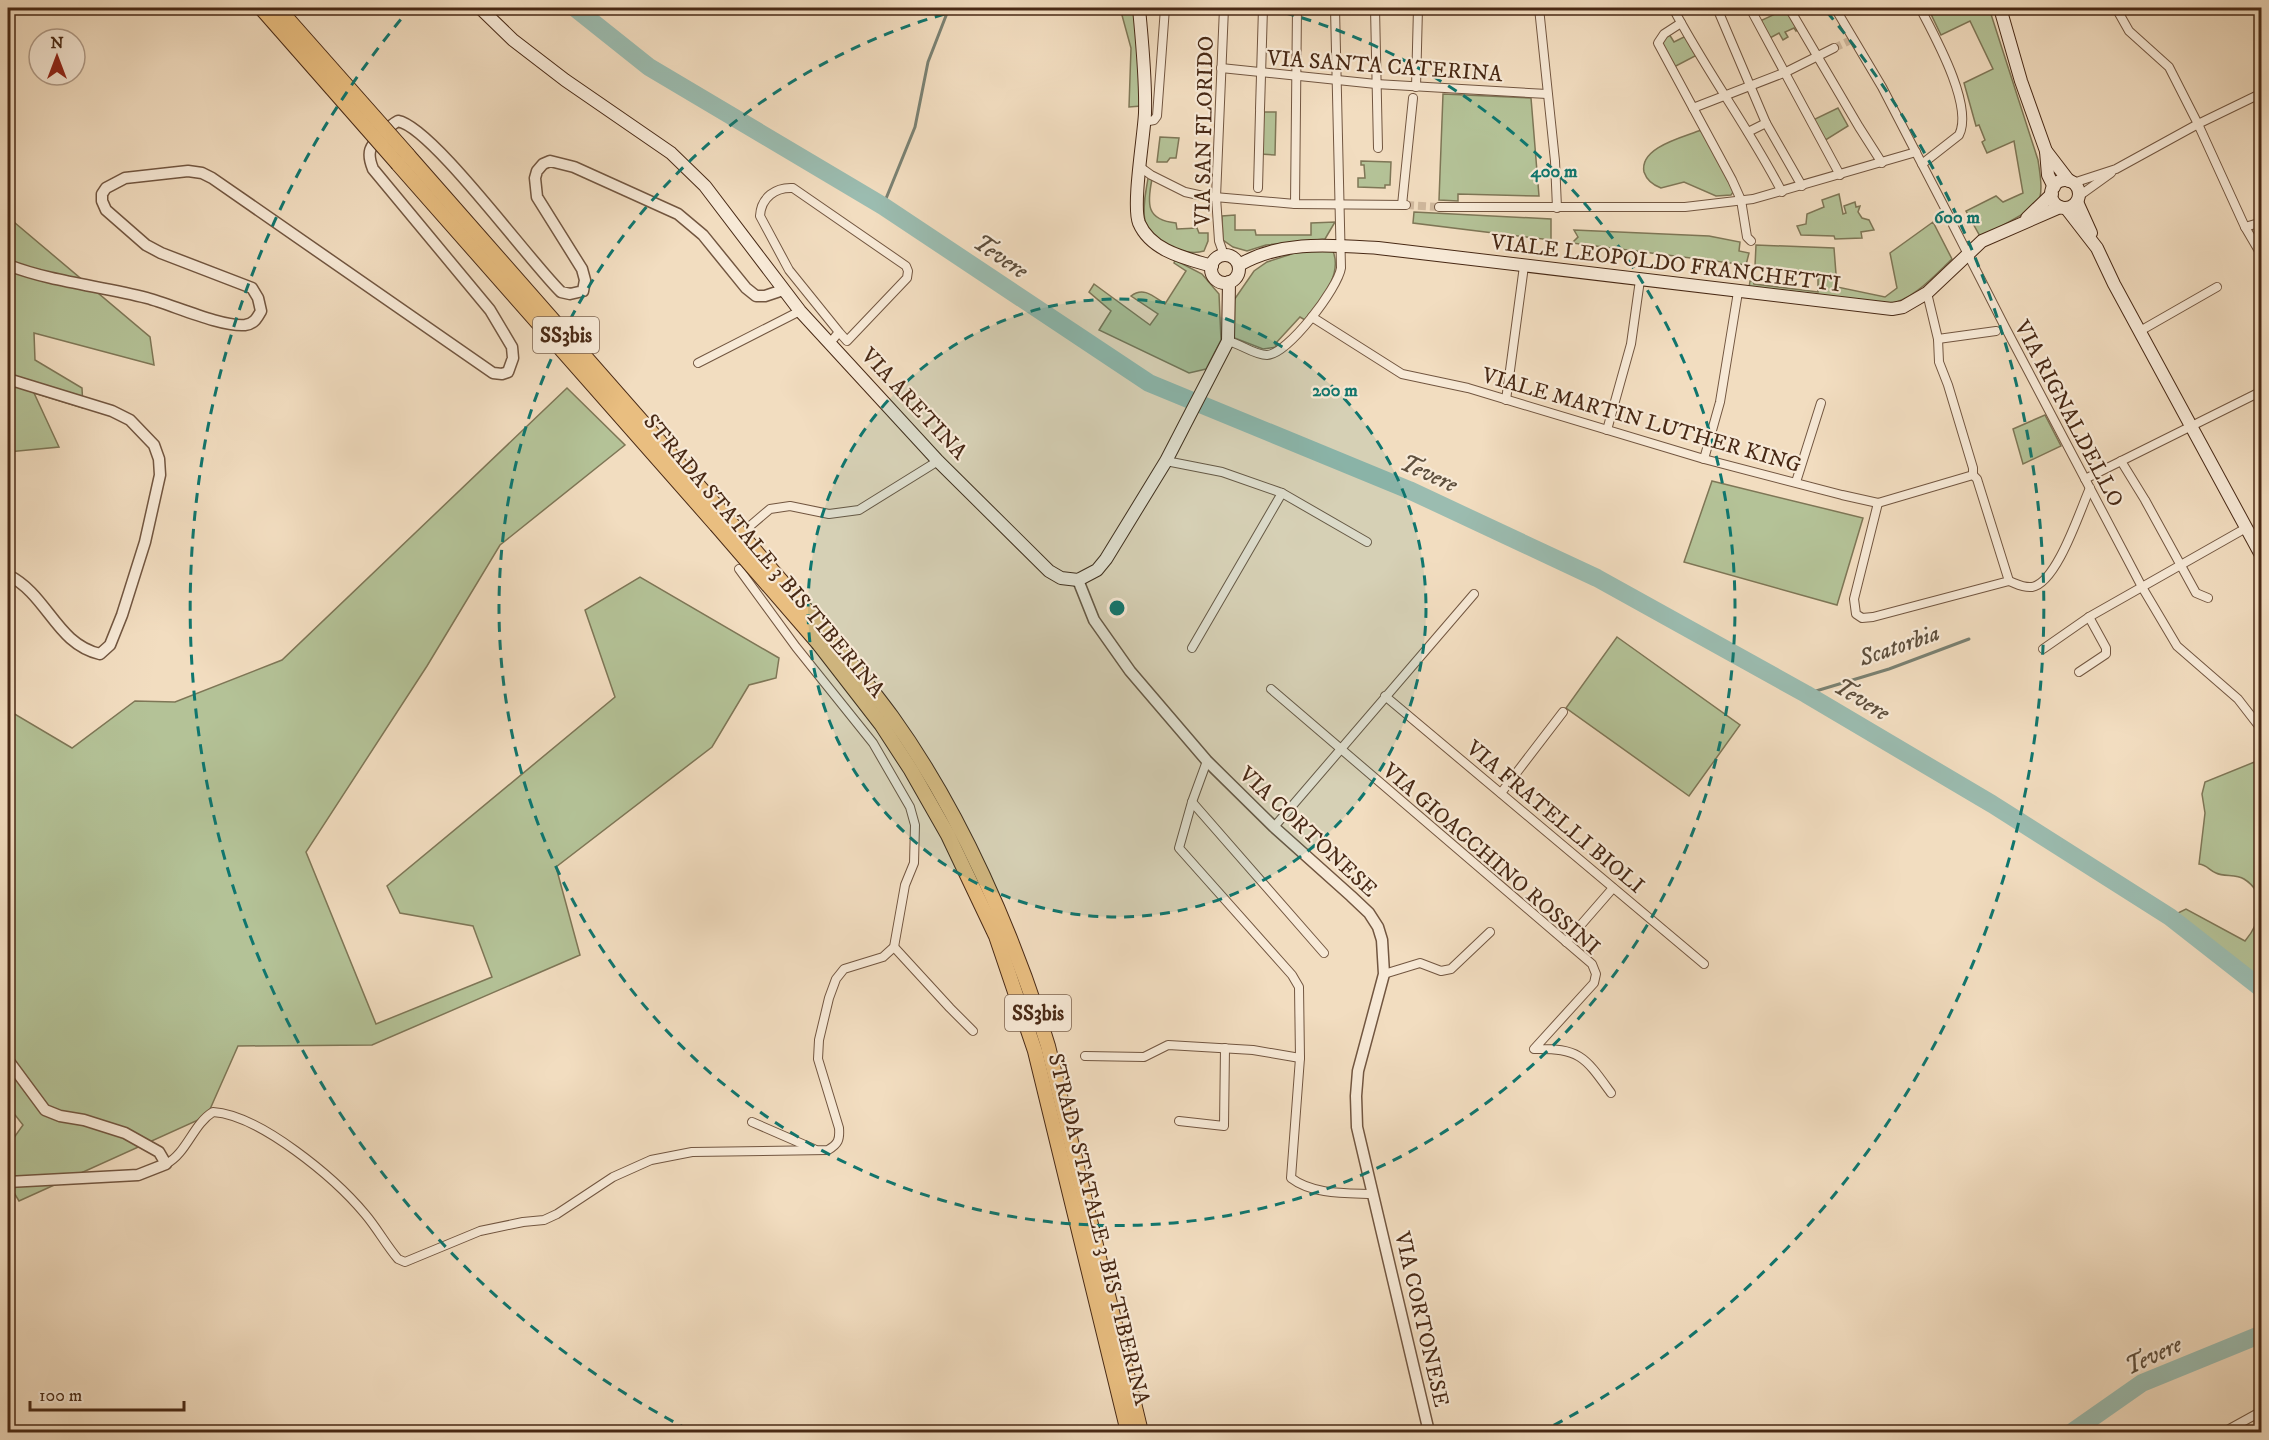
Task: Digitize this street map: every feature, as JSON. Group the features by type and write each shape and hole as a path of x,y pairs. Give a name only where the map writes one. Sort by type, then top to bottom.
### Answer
{"highway":[{"name":"STRADA STATALE 3 BIS TIBERINA","path":"261,8 403,159"},
{"name":"STRADA STATALE 3 BIS TIBERINA","path":"278,8 403,159 892,717 922,764 960,830 1008,932 1030,989 1048,1046 1141,1432"},
{"name":"STRADA STATALE 3 BIS TIBERINA","path":"825,641 911,770 948,835 996,936 1017,992 1035,1051 1128,1432"}],"main road":[{"name":"VIA ARETINA","path":"480,8 513,40 564,81 671,153 705,186 800,311 938,461 1049,571 1061,578 1078,580"},
{"path":"1138,8 1143,50 1144,122 1137,203 1138,221 1160,247 1212,266"},
{"path":"2000,8 2021,81 2046,151 2054,202 2071,203"},
{"path":"2046,151 2078,189 2071,203"},
{"path":"2024,221 2061,181 2071,182"},
{"path":"2071,203 2262,557"},
{"name":"VIALE LEOPOLDO FRANCHETTI","path":"1239,265 1256,255 1275,250 1301,245 1339,245 1892,309 1903,307 1927,293 1982,241 2024,221 2071,203"},
{"path":"1224,255 1233,257 1239,265 1236,277 1229,282 1216,279 1213,275 1212,266 1216,258 1224,255"},
{"path":"1078,580 1098,570 1106,559 1166,461 1221,357 1228,341 1229,282"}],"street":[{"path":"1144,122 1154,120 1157,116 1165,8"},
{"name":"VIA SAN FLORIDO","path":"1224,8 1216,197 1219,242 1224,255"},
{"path":"1258,201 1263,8"},
{"path":"1295,204 1297,8"},
{"path":"1228,341 1238,343 1261,354 1274,354 1312,317 1339,278 1340,203 1335,8"},
{"path":"1375,8 1378,148"},
{"path":"1140,167 1185,192 1203,196 1295,204 1404,205 1414,90 1418,8"},
{"path":"1539,8 1555,162 1557,208"},
{"path":"1673,8 1782,192"},
{"path":"1717,8 1766,123 1802,186"},
{"path":"1750,8 1840,175"},
{"path":"1789,8 1882,163"},
{"path":"1837,10 1849,8"},
{"path":"1920,8 1959,95 1963,119 1959,135 1922,164"},
{"path":"2115,8 2129,31 2169,67 2245,227 2262,256"},
{"name":"VIA RIGNALDELLO","path":"1837,10 1882,87 2142,588 2177,646 2238,699 2262,730"},
{"path":"1681,23 1664,34 1658,43 1741,200 1748,237 1751,241"},
{"path":"1692,110 1724,95 1786,72 1834,48"},
{"name":"VIA SANTA CATERINA","path":"1221,68 1414,90 1547,94"},
{"path":"2071,203 2116,169 2198,124 2262,93"},
{"path":"8,265 30,273 147,298 226,323 247,325 256,321 261,311 258,298 252,288 146,245 106,210 102,201 102,194 106,188 125,178 188,171 202,173 493,372 502,374 508,372 513,358 512,347 490,310 373,169 368,153 370,146 398,121 412,127 441,153 561,292 570,294 583,291 585,280 582,269 537,197 535,188 537,171 543,164 550,161 574,167 678,214 702,235 746,288 756,296 783,291"},
{"path":"1748,132 1766,123"},
{"path":"1439,207 1685,207 1782,192 1916,152"},
{"path":"2071,182 2116,169"},
{"path":"783,188 793,188 906,266 909,271 908,278 848,341 839,332 789,270 760,216 760,207 773,192 783,188"},
{"path":"2245,227 2262,222"},
{"path":"1506,400 1524,266"},
{"path":"1607,430 1631,344 1640,279"},
{"path":"2140,331 2217,286"},
{"path":"1704,459 1720,402 1738,292"},
{"path":"1927,293 1938,339 1939,362 1970,458 1973,475 1977,479 2009,581"},
{"path":"698,363 800,311"},
{"name":"VIALE MARTIN LUTHER KING","path":"1312,317 1402,374 1468,388 1704,459 1878,503"},
{"path":"1938,339 1996,331"},
{"path":"830,343 839,332"},
{"path":"8,379 112,411 130,420 154,445 159,459 160,475 148,532 122,615 110,645 100,654 87,651 70,639 36,595 21,582 8,575"},
{"path":"2085,479 2262,391"},
{"path":"1796,482 1821,403"},
{"path":"750,526 770,508 790,506 829,514 859,510 938,461"},
{"path":"1166,461 1222,472 1282,493 1367,542"},
{"path":"2121,461 2182,564 2196,593 2208,598"},
{"path":"1973,475 1878,503 1854,599 1856,614 1862,618 1873,617 2009,581 2022,587 2034,587 2042,583 2056,567 2090,488"},
{"path":"1192,648 1282,493"},
{"path":"2043,649 2089,617 2246,528"},
{"path":"8,1182 138,1175 172,1161 207,1116 213,1113 236,1116 286,1144 317,1168 364,1212 398,1259 405,1262 480,1231 544,1220 613,1177 651,1160 672,1154 828,1150 837,1144 840,1138 833,1105 818,1059 819,1040 829,998 836,979 844,969 883,957 894,947 906,885 914,863 915,825 910,807 873,743 796,647 739,569"},
{"name":"VIA CORTONESE","path":"1078,580 1094,620 1131,671 1207,761 1274,827 1369,913 1378,927 1382,940 1384,974 1358,1071 1357,1127 1429,1432"},
{"path":"1274,827 1474,594"},
{"path":"2079,672 2106,654 2106,648 2089,617"},
{"name":"VIA GIOACCHINO ROSSINI","path":"1271,689 1592,964 1596,974 1594,983 1534,1049 1557,1048 1583,1057 1611,1093"},
{"name":"VIA FRATELLI BIOLI","path":"1385,696 1704,964"},
{"path":"1501,793 1563,711"},
{"path":"1207,761 1179,848 1286,969 1299,987 1300,1058 1292,1178 1301,1185 1329,1191 1373,1194"},
{"path":"1192,802 1324,953"},
{"path":"1566,942 1613,888"},
{"path":"1384,974 1420,963 1441,971 1451,969 1490,932"},
{"path":"894,947 974,1031"},
{"path":"1085,1056 1144,1057 1168,1045 1253,1050 1300,1058"},
{"path":"1179,1121 1224,1126 1225,1048"},
{"path":"8,1060 45,1110 132,1137 159,1152 166,1164"},
{"path":"752,1122 817,1150"},
{"path":"2224,1432 2262,1411"}],"green space":[{"path":"1120,8 1145,8 1141,106 1129,107 1131,48"},
{"path":"1788,8 1798,29 1796,31 1794,28 1785,32 1788,37 1783,40 1779,33 1770,38 1760,21"},
{"path":"1928,8 1989,8 2038,160 2041,189 2037,206 1981,238 1966,211 1996,196 2003,202 2023,193 2014,141 1987,153 1982,142 1985,140 1979,125 1976,126 1964,83 1993,69 1970,21 1941,35"},
{"path":"1669,34 1674,42 1686,36 1697,55 1674,67 1664,50 1662,40"},
{"path":"1443,94 1531,98 1539,196 1458,194 1458,201 1439,200"},
{"path":"1838,108 1848,126 1824,141 1813,120"},
{"path":"1262,112 1276,112 1275,155 1260,154"},
{"path":"1701,130 1734,191 1731,195 1716,196 1684,182 1661,188 1653,184 1644,172 1644,163 1648,156 1664,144"},
{"path":"1160,137 1179,138 1176,158 1170,158 1167,162 1157,162"},
{"path":"1361,161 1391,162 1390,185 1385,185 1385,188 1358,187 1358,178 1365,178 1364,165 1361,165"},
{"path":"1148,178 1152,179 1149,203 1154,214 1166,221 1176,223 1177,229 1197,228 1199,233 1208,233 1204,251 1178,250 1161,242 1148,229 1144,210"},
{"path":"1839,194 1843,214 1846,213 1844,206 1855,202 1856,207 1860,206 1858,212 1862,218 1869,220 1874,230 1861,232 1862,238 1835,239 1834,236 1801,235 1797,226 1806,224 1807,214 1824,207 1822,200"},
{"path":"1414,212 1551,219 1551,240 1413,223"},
{"path":"1235,215 1235,230 1255,230 1256,235 1311,235 1311,223 1335,222 1325,239 1266,245 1247,251 1233,247 1223,240 1222,216"},
{"path":"8,217 150,337 154,365 34,333 35,360 82,388 83,408 34,393 59,447 8,452"},
{"path":"1933,222 1952,259 1922,287 1897,302 1887,305 1749,288 1750,281 1753,281 1754,284 1818,292 1816,273 1755,266 1756,245 1834,248 1837,287 1885,297 1897,288 1890,253"},
{"path":"1574,230 1709,236 1740,242 1739,251 1749,253 1746,265 1572,243 1578,237"},
{"path":"1307,249 1333,251 1335,270 1323,297 1305,320 1300,317 1275,344 1277,347 1263,349 1232,337 1234,300 1254,271 1267,262"},
{"path":"1175,260 1202,274 1219,294 1221,340 1206,369 1189,373 1099,330 1111,311 1089,292 1094,284 1150,325 1158,314 1131,296 1145,292 1165,304 1186,271 1174,263"},
{"path":"567,388 625,445 500,545 427,666 306,852 376,1024 492,977 473,926 400,913 387,886 615,697 585,610 640,577 779,658 776,678 749,685 712,747 556,867 580,955 372,1045 238,1046 207,1116 19,1201 8,1183 8,1146 23,1125 8,1106 8,710 72,748 135,701 175,702 282,660"},
{"path":"2045,415 2061,446 2023,464 2013,429"},
{"path":"1712,481 1863,518 1837,605 1684,562"},
{"path":"1617,637 1740,725 1689,796 1566,708"},
{"path":"2261,755 2261,989 2170,917 2186,909 2245,941 2251,933 2260,909 2257,892 2252,885 2241,877 2219,874 2199,864 2205,813 2202,794 2205,782 2257,761"}],"waterway":[{"name":"Tevere","path":"575,8 649,67 883,206 1149,383 1409,490 1597,578 1806,694 1992,804 2170,917 2262,989"},
{"path":"883,206 915,127 928,62 949,8"},
{"name":"Scatorbia","path":"1806,694 1889,669 1969,639"},
{"name":"Tevere","path":"2072,1432 2142,1383 2262,1334"}],"tunnel":[{"path":"1834,48 1851,40"},
{"path":"1406,205 1439,207"}]}
